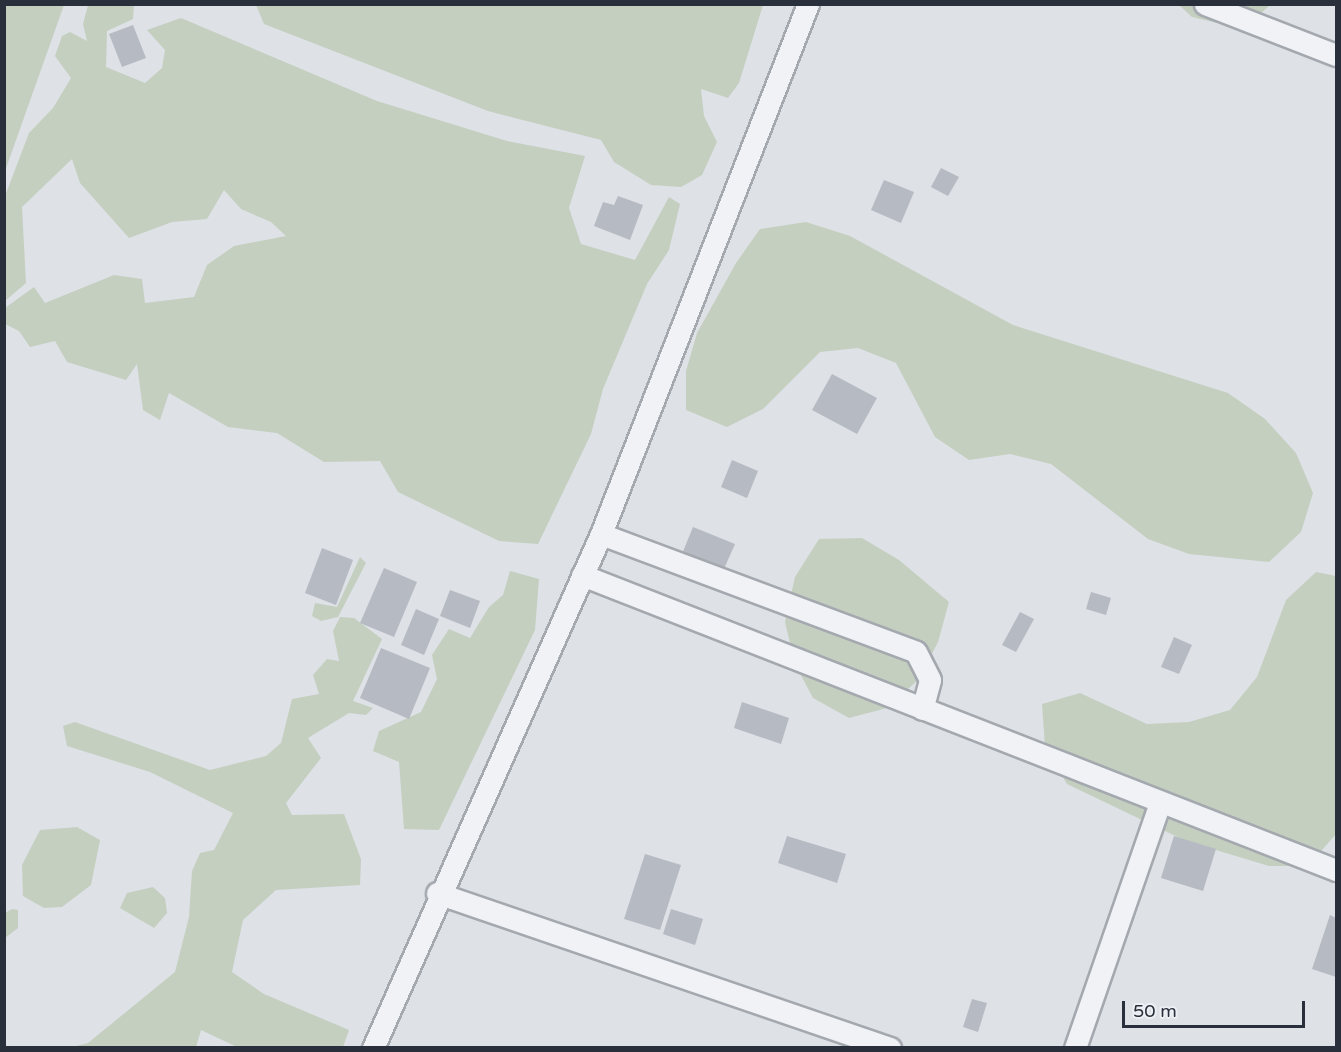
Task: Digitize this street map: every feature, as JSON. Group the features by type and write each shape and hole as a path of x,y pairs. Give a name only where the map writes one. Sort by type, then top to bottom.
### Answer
{"street":[{"path":"373,1047 437,893 601,534 807,4"},
{"path":"1205,4 1336,55"},
{"path":"601,534 916,652 930,680 922,709"},
{"path":"582,575 1336,870"},
{"path":"1075,1047 1160,802"},
{"path":"437,893 890,1047"}],"green space":[{"path":"4,5 64,5 5,171"},
{"path":"88,5 134,5 133,19 107,31 106,67 145,83 162,68 165,50 147,30 181,18 377,101 507,141 585,156 569,208 581,244 635,260 669,197 680,204 669,250 647,284 603,389 591,434 538,544 499,541 398,492 380,461 324,462 277,433 228,427 169,393 160,420 143,410 137,364 126,380 67,362 55,341 30,347 19,331 5,324 5,308 34,287 45,303 114,275 142,279 145,303 194,297 207,265 234,246 286,236 271,222 241,209 224,190 207,219 172,222 129,238 80,183 72,159 22,207 26,283 5,301 5,196 29,133 53,108 71,78 55,56 62,36 70,32 87,41 83,24"},
{"path":"256,5 763,5 739,83 728,98 701,89 704,116 717,142 702,175 681,187 651,185 614,162 601,140 488,111 264,24"},
{"path":"1179,5 1270,5 1259,15 1217,23 1192,17"},
{"path":"806,222 850,236 1013,325 1228,393 1265,419 1296,453 1313,493 1301,532 1269,562 1189,554 1148,539 1051,464 1010,454 969,460 935,437 896,363 858,348 820,352 763,409 727,427 686,410 686,371 697,333 736,263 760,229"},
{"path":"862,538 899,560 949,602 938,642 919,679 887,708 849,718 813,698 795,664 785,622 795,577 819,539"},
{"path":"360,557 366,563 338,617 321,621 312,616 315,603 337,607"},
{"path":"510,571 539,579 535,630 439,830 404,829 399,762 373,751 379,731 421,712 437,679 432,655 449,629 470,638 489,607 503,595"},
{"path":"1316,572 1336,576 1336,834 1308,866 1269,866 1186,841 1067,784 1045,746 1042,704 1080,693 1147,724 1189,722 1230,710 1257,677 1286,600"},
{"path":"340,617 354,618 382,639 353,701 373,708 366,715 349,713 308,738 321,758 286,803 292,815 344,814 361,859 360,885 276,890 243,920 232,972 264,994 349,1030 343,1047 237,1047 201,1030 196,1047 72,1047 88,1043 175,972 189,917 192,871 200,853 214,850 233,813 150,772 67,746 63,726 75,722 210,770 266,756 281,743 292,699 319,694 313,675 327,659 339,661 333,631"},
{"path":"77,827 100,840 91,885 62,907 44,908 23,896 22,865 40,830"},
{"path":"153,887 165,898 167,913 154,928 120,908 127,893"},
{"path":"12,909 18,910 18,928 5,938 5,913"}],"building":[{"path":"133,25 146,58 122,67 109,34"},
{"path":"941,168 959,177 948,196 931,187"},
{"path":"884,180 914,192 901,223 871,210"},
{"path":"618,196 643,205 630,240 594,226 603,202 614,205"},
{"path":"832,374 877,398 857,434 812,410"},
{"path":"732,460 758,471 747,498 721,487"},
{"path":"693,527 735,544 723,571 682,554"},
{"path":"322,548 353,560 336,605 305,593"},
{"path":"384,568 417,582 394,637 360,623"},
{"path":"450,590 480,601 470,628 440,616"},
{"path":"1091,592 1111,598 1106,615 1086,609"},
{"path":"416,609 439,619 424,655 401,645"},
{"path":"1020,612 1034,619 1016,652 1002,645"},
{"path":"1174,637 1192,645 1179,674 1161,667"},
{"path":"381,648 430,668 409,719 360,698"},
{"path":"742,702 789,718 781,744 734,728"},
{"path":"787,836 846,854 837,883 778,863"},
{"path":"1174,836 1216,849 1203,891 1161,878"},
{"path":"645,854 681,865 660,930 624,919"},
{"path":"671,909 703,919 695,945 663,934"},
{"path":"1330,915 1336,918 1336,977 1312,969"},
{"path":"972,999 987,1003 978,1032 963,1027"}]}
